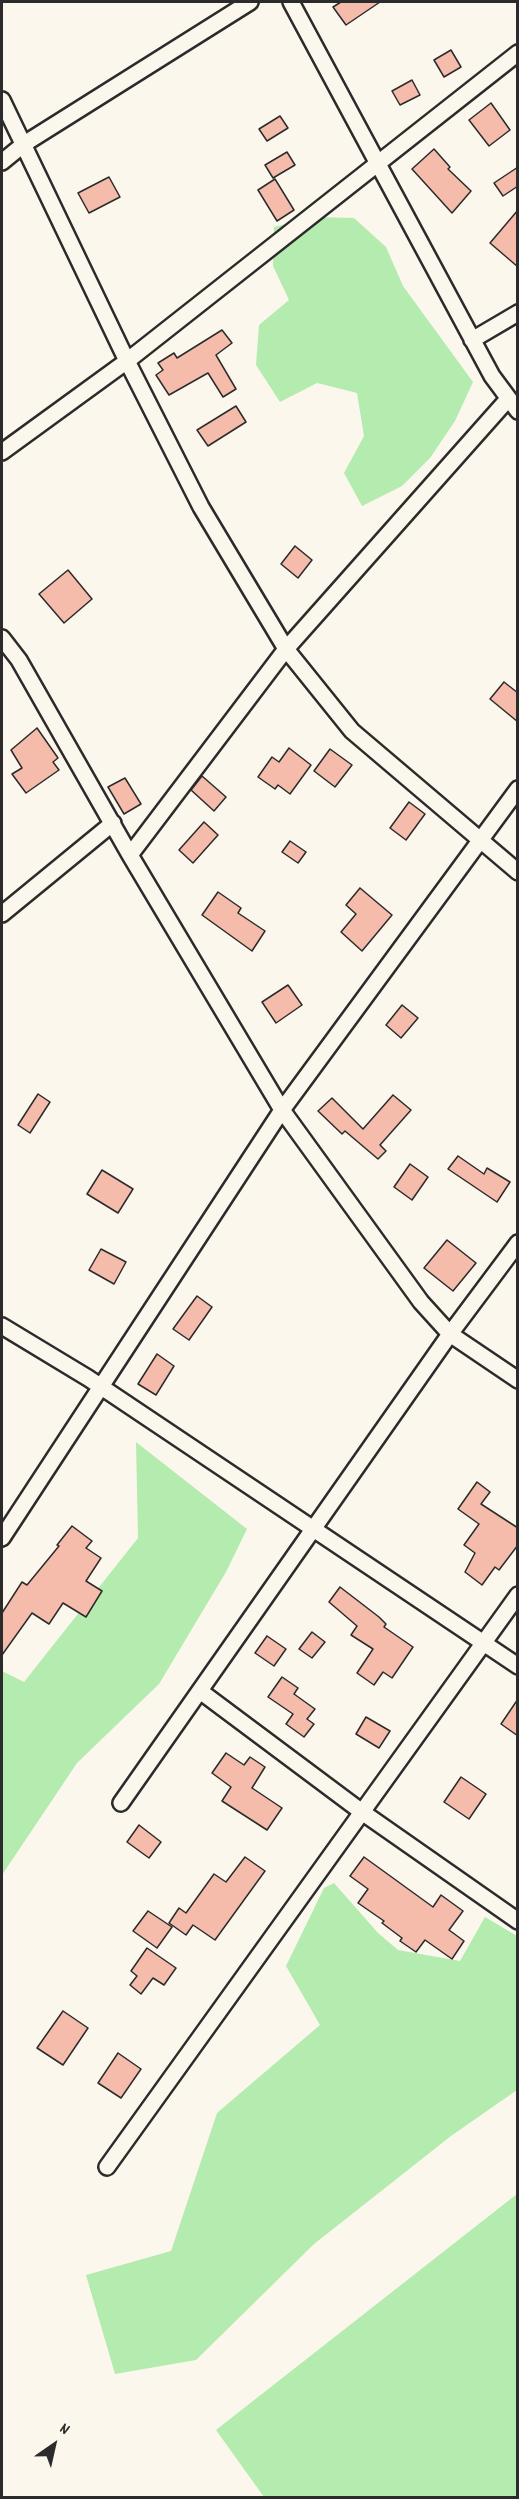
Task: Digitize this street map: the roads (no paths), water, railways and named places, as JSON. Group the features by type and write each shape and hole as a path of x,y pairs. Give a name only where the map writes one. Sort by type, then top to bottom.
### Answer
{"street":[{"path":"2,162 24,144 250,2"},
{"path":"130,855 286,649 513,405 492,376 472,340 291,2"},
{"path":"2,452 127,361 518,53"},
{"path":"2,100 127,361 201,507 286,649 352,731 518,872"},
{"path":"472,340 518,313"},
{"path":"2,638 19,660 130,855 282,1110 421,1302 450,1334 518,1380"},
{"path":"2,1538 282,1110 518,789"},
{"path":"2,914 113,823"},
{"path":"121,1803 450,1334 518,1243"},
{"path":"2,1326 101,1386 518,1666"},
{"path":"107,2167 481,1643 518,1595"},
{"path":"200,1691 362,1812 518,1921"}]}
